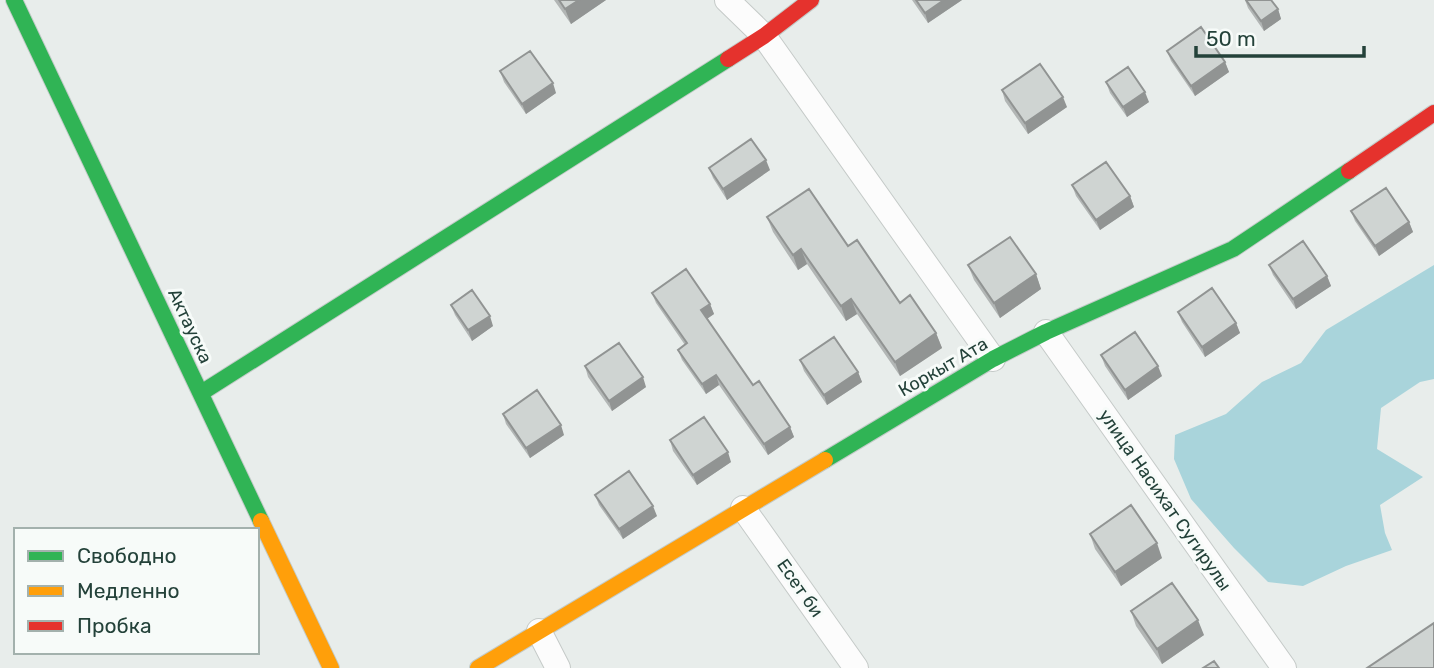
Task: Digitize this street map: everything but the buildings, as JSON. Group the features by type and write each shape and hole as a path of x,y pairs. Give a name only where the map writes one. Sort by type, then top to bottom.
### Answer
{"street":[{"name":"Актауска","path":"14,0 331,668"},
{"path":"727,0 764,36 993,359"},
{"path":"201,393 764,36 811,0"},
{"name":"Коркыт Ата","path":"478,668 993,359 1046,332 1233,249 1434,113"},
{"name":"улица Насихат Сугирулы","path":"1046,332 1284,668"},
{"name":"Есет би","path":"743,508 856,668"},
{"path":"539,631 558,668"}],"water":[{"path":"1434,265 1434,379 1420,382 1381,408 1377,449 1423,477 1380,505 1385,533 1392,550 1346,566 1303,586 1268,582 1191,499 1174,459 1175,435 1226,414 1262,382 1301,363 1326,330"}],"traffic: fast":[{"path":"14,0 261,521"},
{"path":"201,393 728,59"},
{"path":"825,460 993,359 1046,332 1233,249 1349,171"}],"traffic: slow":[{"path":"478,668 825,460"},
{"path":"261,521 331,668"}],"traffic: jam":[{"path":"728,59 764,36 811,0"},
{"path":"1349,171 1434,113"}]}
